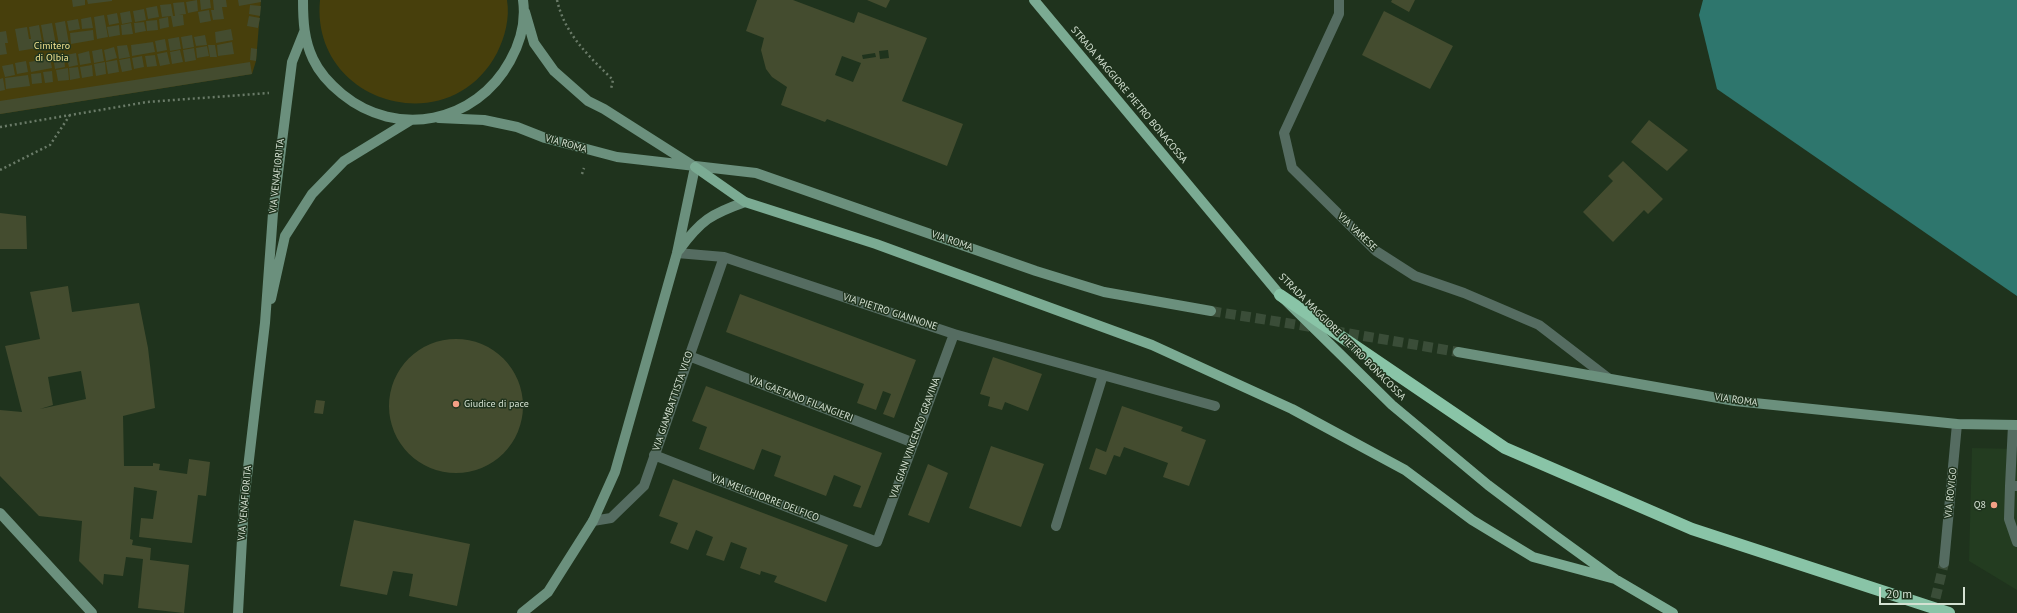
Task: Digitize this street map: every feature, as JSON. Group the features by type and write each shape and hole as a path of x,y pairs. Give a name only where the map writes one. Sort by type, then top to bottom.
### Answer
{"highway":[{"path":"1280,295 1505,448 1692,528 1949,613"}],"main road":[{"path":"303,0 304,32 313,60 331,85 354,104 381,116 411,120 439,118 473,103 500,78 518,46 524,5"},
{"name":"STRADA MAGGIORE PIETRO BONACOSSA","path":"1034,0 1280,295 1392,405 1488,485 1615,579 1672,613"},
{"name":"VIA ROMA","path":"524,5 534,43 554,71 588,101 604,109 695,167"},
{"name":"VIA VENAFIORITA","path":"238,613 244,502 265,323 273,213 292,62 304,32"},
{"name":"VIA ROMA","path":"439,118 484,120 517,127 545,138 617,157 756,173 1104,292 1212,311"},
{"name":"VIA VENAFIORITA","path":"265,323 285,236 312,194 344,161 411,120"},
{"path":"522,613 548,592 593,521 614,472 677,253 695,167 745,202 876,244 1152,345 1292,409 1405,470 1472,520 1533,557 1615,579"},
{"path":"677,253 692,233 715,213 745,202"},
{"name":"VIA ROMA","path":"1458,352 1735,401 1957,424 2015,425"},
{"path":"0,513 92,613"}],"street":[{"name":"VIA VARESE","path":"1339,0 1339,14 1284,133 1292,168 1376,251 1415,276 1464,293 1539,324 1608,378"},
{"name":"VIA PIETRO GIANNONE","path":"677,253 724,257 954,334 1215,406"},
{"name":"VIA GIAMBATTISTA VICO","path":"593,521 611,518 644,486 724,257"},
{"name":"VIA GIAN VINCENZO GRAVINA","path":"877,542 954,334"},
{"name":"VIA GAETANO FILANGIERI","path":"689,356 914,443"},
{"path":"1056,526 1103,375"},
{"name":"VIA ROVIGO","path":"1944,563 1957,424"},
{"path":"2015,425 2014,486 2009,519 2017,542"},
{"name":"VIA MELCHIORRE DELFICO","path":"654,455 877,542"}],"path":[{"path":"0,127 147,102 288,91"},
{"path":"0,170 50,145 70,115"}],"shaded area":[{"name":"Q8","path":"1972,448 2017,449 2017,590 1969,561"}],"green space":[{"name":"Cimitero di Olbia","path":"0,0 261,0 256,61 252,74 0,114"},
{"path":"320,0 507,0 508,14 504,34 497,53 475,81 448,98 417,103 387,99 359,86 337,65 323,36"}],"water":[{"path":"1703,0 2017,0 2017,296 1717,89 1699,15"}],"building":[{"path":"72,0 85,0 85,5 73,7"},
{"path":"87,0 112,0 112,1 88,4"},
{"path":"197,0 198,11 188,13 186,2"},
{"path":"200,0 210,0 211,8 201,10"},
{"path":"213,0 226,0 227,7 222,7 224,19 213,20 211,10 214,10"},
{"path":"238,0 261,0 261,2 239,6"},
{"path":"757,0 793,0 854,23 858,12 927,38 902,101 963,124 947,166 827,119 825,122 781,105 787,87 772,77 766,69 761,50 764,38 746,31","holes":["888,50 889,58 880,59 879,51","875,53 876,57 863,59 862,55","842,56 861,63 853,82 835,75"]},
{"path":"867,0 890,0 886,8"},
{"path":"1392,0 1415,0 1409,12 1391,2"},
{"path":"184,2 186,14 179,15 183,15 184,25 173,27 171,16 162,17 160,5 171,4 173,16 175,16 173,3"},
{"path":"250,5 261,6 260,16 249,14"},
{"path":"157,6 159,17 148,19 146,8"},
{"path":"144,9 146,20 135,22 133,11"},
{"path":"209,10 211,21 200,23 198,12"},
{"path":"130,11 132,22 122,24 120,13"},
{"path":"1384,11 1453,46 1430,89 1362,55"},
{"path":"117,13 119,23 109,25 107,15"},
{"path":"104,15 108,37 97,39 94,17"},
{"path":"249,16 260,18 258,28 247,26"},
{"path":"91,17 93,28 82,29 81,19"},
{"path":"168,17 169,27 160,29 159,19"},
{"path":"78,19 80,29 69,31 67,21"},
{"path":"157,20 158,30 147,31 146,21"},
{"path":"65,21 69,44 59,45 55,23"},
{"path":"144,22 146,31 135,33 134,23"},
{"path":"52,23 56,45 45,47 41,25"},
{"path":"131,23 133,34 122,35 121,25"},
{"path":"39,25 43,47 19,51 15,29 27,27 29,39 31,39 29,27"},
{"path":"119,25 120,35 109,37 107,27"},
{"path":"231,29 233,40 216,43 215,32"},
{"path":"93,30 94,40 71,44 70,33"},
{"path":"6,31 8,43 5,43 7,54 0,55 0,32"},
{"path":"192,35 194,47 183,49 181,37"},
{"path":"205,35 207,45 196,46 194,37"},
{"path":"179,37 181,49 170,51 168,39"},
{"path":"165,39 167,50 157,52 155,41"},
{"path":"153,42 155,52 132,56 131,45"},
{"path":"232,42 234,54 218,56 217,45"},
{"path":"127,45 130,57 119,59 117,46"},
{"path":"208,45 215,45 217,57 210,57"},
{"path":"207,46 209,56 197,58 196,48"},
{"path":"114,47 117,58 106,61 104,50"},
{"path":"194,48 196,60 185,62 183,50"},
{"path":"251,48 257,49 256,61 250,60"},
{"path":"102,49 104,61 94,63 92,51"},
{"path":"180,50 183,62 172,64 170,52"},
{"path":"89,51 91,63 80,65 78,54"},
{"path":"167,52 170,64 160,66 157,54"},
{"path":"76,53 78,65 69,67 66,55"},
{"path":"155,55 157,66 147,67 145,56"},
{"path":"64,56 65,67 55,69 53,57"},
{"path":"142,56 144,67 134,69 132,58"},
{"path":"50,58 52,68 31,72 29,62"},
{"path":"130,58 132,70 122,72 119,60"},
{"path":"117,60 119,72 108,74 106,62"},
{"path":"26,61 28,72 17,74 15,63"},
{"path":"105,62 106,74 96,76 94,64"},
{"path":"250,62 252,74 0,114 0,101"},
{"path":"13,64 15,75 5,77 2,66"},
{"path":"92,65 93,76 82,78 80,67"},
{"path":"78,67 80,78 70,80 69,68"},
{"path":"68,68 69,80 58,81 56,70"},
{"path":"52,71 53,82 45,83 43,72"},
{"path":"41,73 42,83 32,84 31,74"},
{"path":"28,75 30,86 6,89 5,78"},
{"path":"3,78 5,90 0,91 0,79"},
{"path":"1649,120 1688,150 1667,171 1631,142"},
{"path":"1623,161 1663,199 1648,214 1644,210 1613,242 1583,212 1613,181 1608,176"},
{"path":"0,213 26,216 27,249 0,249"},
{"path":"68,286 72,312 139,303 148,348 155,408 123,416 124,466 153,466 153,463 160,464 159,470 187,474 189,459 210,462 206,496 198,495 192,543 139,537 141,518 153,519 157,491 134,487 130,539 133,540 132,545 151,548 150,560 189,565 184,613 138,608 143,559 126,557 123,576 104,574 103,585 79,561 82,521 39,516 0,476 0,410 22,412 5,346 40,339 30,292","holes":["81,371 86,399 40,409 53,405 48,377"]},
{"path":"740,294 916,360 894,418 883,414 891,394 883,391 876,410 857,403 864,384 726,332"},
{"name":"Giudice di pace","path":"456,339 481,344 503,359 518,381 523,406 518,431 503,453 481,468 456,473 431,468 409,453 394,431 389,406 394,381 409,359 431,344"},
{"path":"993,357 1042,374 1028,411 1005,402 1002,410 988,406 990,397 980,394"},
{"path":"706,386 882,453 861,508 853,506 861,486 834,475 826,496 774,476 781,456 762,449 754,470 699,449 707,427 692,421"},
{"path":"316,400 325,401 323,414 314,413"},
{"path":"1122,406 1183,427 1181,431 1206,440 1189,486 1163,477 1168,463 1124,447 1120,457 1114,455 1106,475 1089,469 1096,448 1106,452"},
{"path":"991,446 1044,464 1021,527 969,508"},
{"path":"928,464 948,473 929,523 908,515"},
{"path":"673,479 848,545 826,602 774,582 777,576 761,571 760,575 740,568 747,548 731,542 724,561 706,555 713,537 696,530 688,550 670,543 678,523 659,516"},
{"path":"354,520 470,544 457,606 409,596 413,574 393,571 387,595 340,586"}],"tunnel":[{"path":"1211,311 1318,328"},
{"path":"1334,331 1458,352"},
{"path":"1932,613 1944,563"}],"place":[{"name":"Giudice di pace","path":"456,404"},
{"name":"Q8","path":"1994,505"}]}
